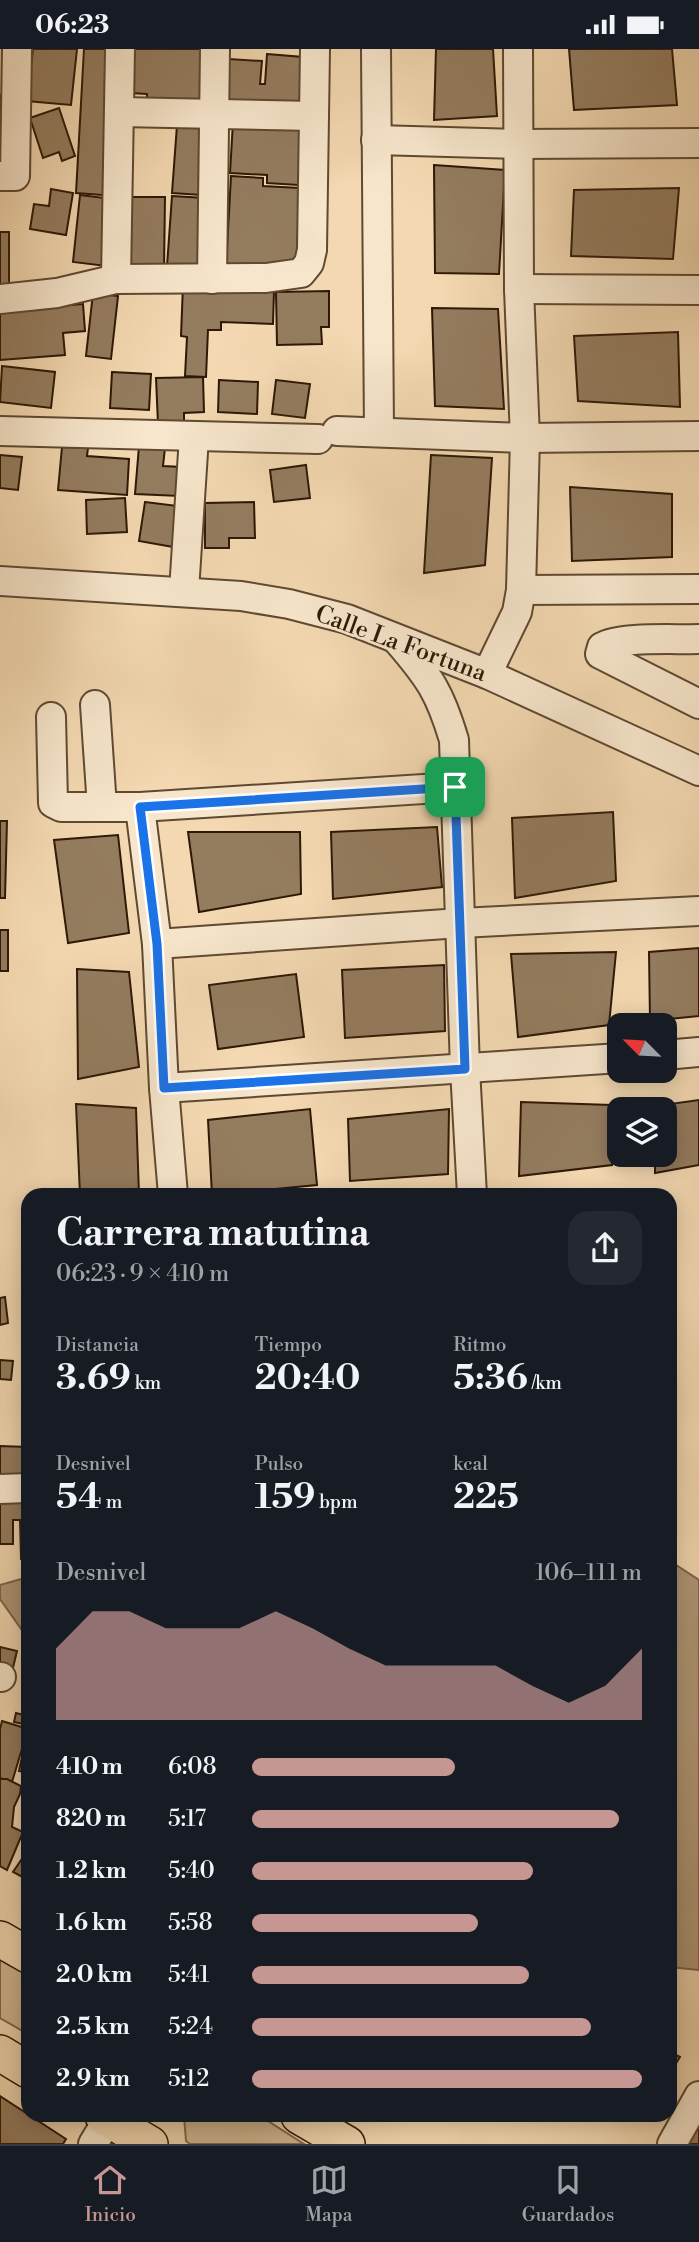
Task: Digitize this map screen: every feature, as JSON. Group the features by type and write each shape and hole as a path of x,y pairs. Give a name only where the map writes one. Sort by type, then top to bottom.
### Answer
{"main road":[{"path":"0,1939 21,1951"},
{"path":"0,2053 21,2066"},
{"path":"309,2122 347,2144"},
{"path":"104,2124 150,2144"}],"street":[{"path":"0,176 15,176 17,49"},
{"path":"116,279 120,49"},
{"path":"212,279 215,49"},
{"path":"0,299 57,293 116,279 266,278 301,272 309,263 312,250 315,49"},
{"path":"376,49 379,432"},
{"path":"487,674 517,612 522,590 525,438 519,289 518,49"},
{"path":"120,112 313,116"},
{"path":"376,140 518,144 699,142"},
{"path":"519,289 699,290"},
{"path":"0,431 194,437 379,432 525,438 699,436"},
{"path":"184,591 194,437"},
{"name":"Calle La Fortuna","path":"0,580 241,596 289,604 347,619 487,674 699,771"},
{"path":"522,590 699,589"},
{"path":"394,636 428,676 444,706 454,740 472,1188"},
{"path":"699,639 625,641 607,644 602,647 600,655 699,704"},
{"path":"95,705 102,807"},
{"path":"51,717 53,803 67,808 140,807 455,787"},
{"path":"140,807 157,944 172,1188"},
{"path":"157,944 460,923 699,911"},
{"path":"677,1054 699,1052"},
{"path":"164,1088 607,1059"},
{"path":"0,1489 21,1488"},
{"path":"672,2144 699,2096"}],"shaded area":[{"path":"677,1566 699,1580 699,1970 677,1968"},
{"path":"21,1579 21,1629 0,1599 0,1585"},
{"path":"0,1954 21,1967 21,2030 0,2018"},
{"path":"184,2122 269,2122 304,2144 190,2144 186,2141"}],"building":[{"path":"33,49 77,49 71,105 27,101"},
{"path":"84,49 113,49 115,196 76,193"},
{"path":"134,49 206,49 203,106 147,104 147,94 131,93"},
{"path":"436,49 493,49 497,116 434,120"},
{"path":"569,49 672,49 677,105 574,110"},
{"path":"267,54 303,57 299,108 225,103 229,59 262,61 260,84 265,84"},
{"path":"0,95 10,95 8,169 0,169"},
{"path":"59,108 75,156 62,161 59,152 43,158 30,118"},
{"path":"233,122 302,126 298,185 267,183 267,175 230,173"},
{"path":"177,125 206,128 201,195 172,193"},
{"path":"434,165 505,170 499,274 435,273"},
{"path":"231,176 263,178 263,186 300,188 296,270 226,267"},
{"path":"679,188 673,259 571,256 574,190"},
{"path":"51,189 73,193 66,235 30,229 34,204 49,206"},
{"path":"80,195 113,199 106,266 73,262"},
{"path":"172,196 205,198 201,268 167,266"},
{"path":"131,197 165,197 164,268 131,268"},
{"path":"0,232 9,232 9,289 0,289"},
{"path":"183,285 274,291 273,324 221,322 221,330 208,330 206,377 185,376 187,337 181,336"},
{"path":"329,291 329,327 321,327 322,344 277,345 276,292"},
{"path":"93,293 118,296 111,359 86,356"},
{"path":"83,304 85,331 63,333 65,355 0,360 0,311"},
{"path":"432,308 498,309 504,409 435,406"},
{"path":"678,332 680,407 578,401 574,336"},
{"path":"2,366 55,372 51,408 0,402"},
{"path":"112,372 151,374 149,410 110,408"},
{"path":"203,377 204,412 184,413 184,422 158,424 156,378"},
{"path":"219,380 258,382 257,414 218,412"},
{"path":"276,380 310,384 305,418 272,414"},
{"path":"139,446 165,448 163,466 182,467 180,496 135,494"},
{"path":"62,447 88,448 87,456 129,459 127,495 58,490"},
{"path":"0,455 22,457 18,490 0,488"},
{"path":"431,455 492,458 485,565 424,573"},
{"path":"306,465 310,498 274,502 270,470"},
{"path":"570,487 672,494 672,557 572,561"},
{"path":"125,498 127,532 87,534 86,500"},
{"path":"145,502 186,507 179,548 139,541"},
{"path":"254,502 255,538 229,538 229,548 205,548 205,503"},
{"path":"613,812 616,881 515,898 512,818"},
{"path":"0,821 7,821 5,898 0,898"},
{"path":"437,827 442,887 333,899 331,832"},
{"path":"188,832 300,832 301,894 199,912"},
{"path":"118,835 129,933 68,943 54,840"},
{"path":"0,930 8,930 8,971 0,971"},
{"path":"699,948 699,1016 677,1018 677,1013 650,1013 649,952"},
{"path":"616,952 607,1025 518,1037 511,954"},
{"path":"444,965 445,1031 345,1038 342,970"},
{"path":"77,969 129,972 139,1067 78,1079"},
{"path":"296,974 304,1037 218,1049 209,985"},
{"path":"699,1100 699,1165 655,1173 655,1167 677,1167 677,1103"},
{"path":"521,1102 607,1105 607,1166 519,1176"},
{"path":"76,1104 136,1108 139,1188 80,1188"},
{"path":"310,1109 317,1185 286,1188 212,1188 208,1120"},
{"path":"449,1109 448,1174 350,1181 348,1119"},
{"path":"5,1297 8,1323 0,1325 0,1298"},
{"path":"0,1360 13,1361 11,1380 0,1379"},
{"path":"0,1446 21,1447 21,1477 0,1476"},
{"path":"21,1498 21,1559 20,1520 13,1520 13,1544 0,1544 0,1499"},
{"path":"0,1647 17,1651 11,1676 0,1674"},
{"path":"16,1713 21,1714 21,1724 14,1722"},
{"path":"2,1721 21,1727 21,1752 12,1782 0,1778"},
{"path":"0,1779 7,1779 21,1786 14,1807 12,1827 21,1831 21,1837 7,1870 0,1866"},
{"path":"21,1860 21,1876 13,1872"},
{"path":"0,2096 21,2110 21,2122 40,2122 66,2139 63,2144 0,2144"},
{"path":"699,2120 699,2144 686,2144"}],"route":[{"path":"455,787 465,1069 164,1088 157,944 140,807 455,787"}]}
